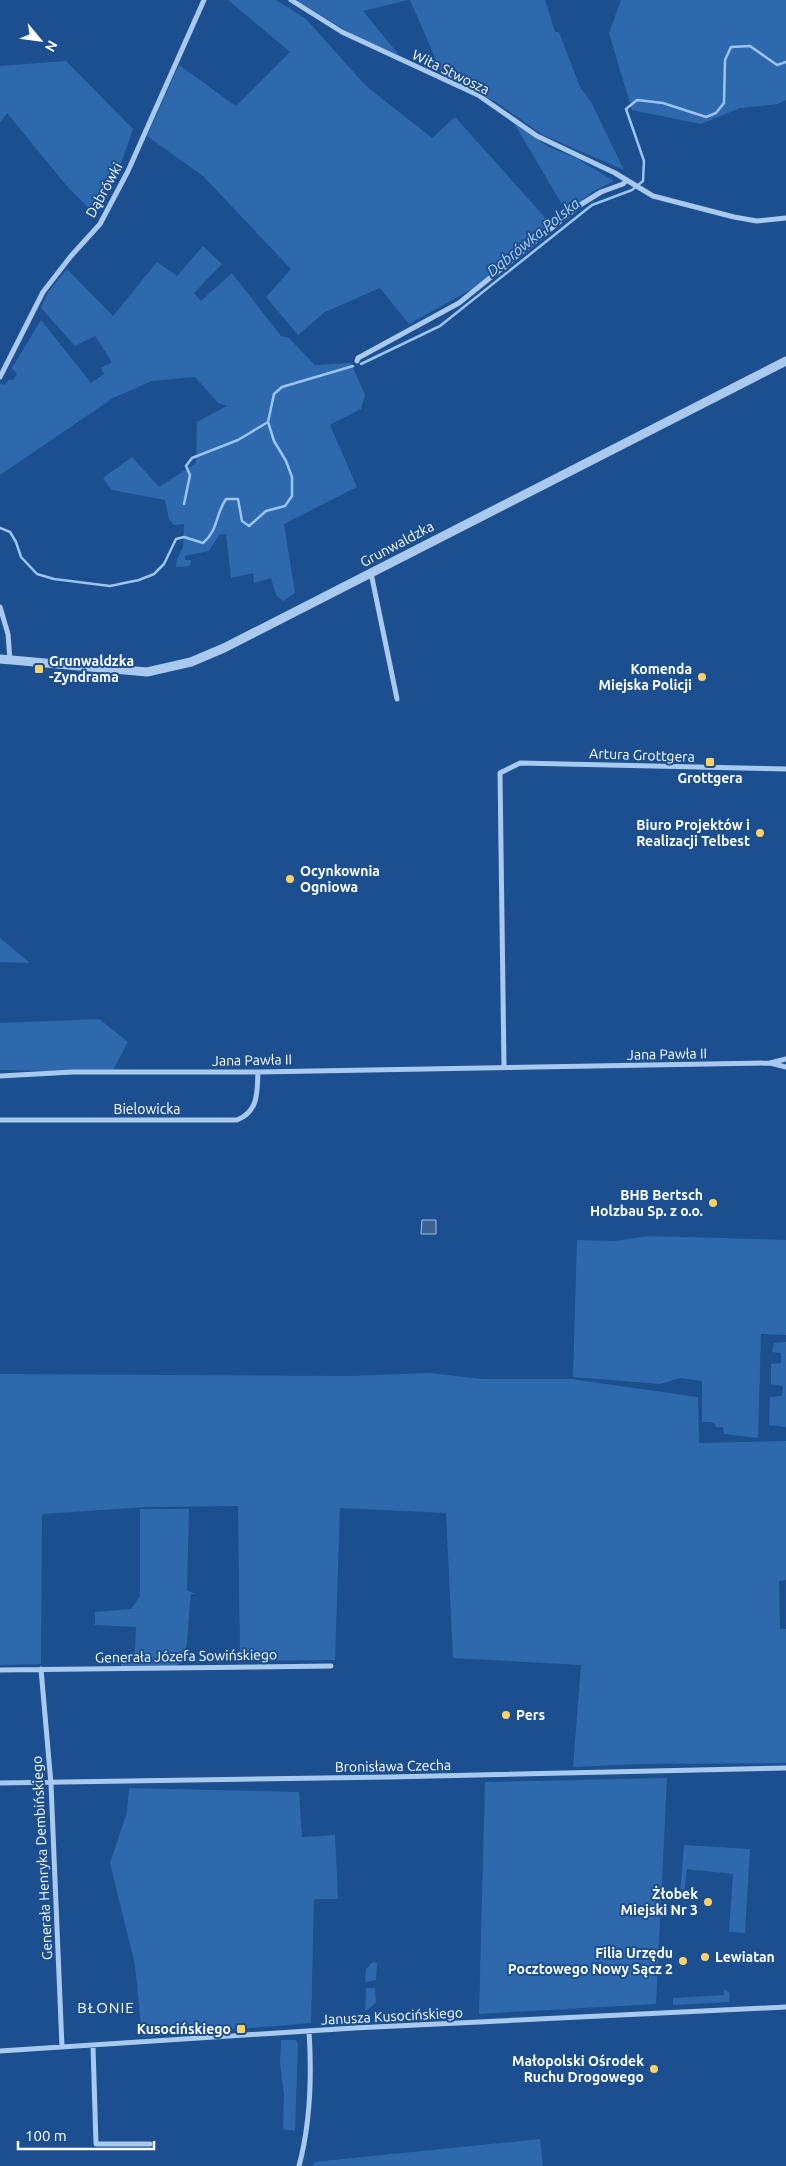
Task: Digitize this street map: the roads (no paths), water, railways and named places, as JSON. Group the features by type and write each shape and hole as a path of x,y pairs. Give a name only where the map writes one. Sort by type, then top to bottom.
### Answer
{"street":[{"name":"Dąbrówki","path":"0,377 44,292 59,270 100,224 128,171 204,0"},
{"name":"Wita Stwosza","path":"291,0 342,32 478,95 553,145 628,180 653,196 698,206 734,217 758,221 786,218"},
{"path":"357,361 358,358 459,304 580,205 601,192 623,184 628,180"},
{"name":"Grunwaldzka","path":"0,659 147,672 191,662 224,648 786,361"},
{"path":"372,573 397,699"},
{"path":"0,607 8,634 10,660"},
{"name":"Artura Grottgera","path":"504,1067 500,773 520,763 786,769"},
{"name":"Jana Pawła II","path":"0,1076 56,1072 258,1072 770,1063 786,1059"},
{"name":"Jana Pawła II","path":"770,1063 786,1067"},
{"name":"Bielowicka","path":"0,1120 237,1120 249,1113 255,1105 258,1072"},
{"name":"Generała Józefa Sowińskiego","path":"0,1670 41,1668 331,1666"},
{"name":"Generała Henryka Dembińskiego","path":"41,1668 51,1784 62,2047"},
{"name":"Bronisława Czecha","path":"0,1783 51,1784 786,1768"},
{"name":"Janusza Kusocińskiego","path":"0,2051 309,2031 786,2007"},
{"path":"300,2166 309,2121 311,2087 309,2031"},
{"path":"93,2046 96,2144 150,2144"}],"waterway":[{"name":"Dąbrówka Polska","path":"361,364 440,326 592,205 632,190 643,181 644,161 626,109 637,100 663,103 706,117 716,113 724,103 725,60 731,47 750,46 777,65 786,62"},
{"name":"Dąbrówka Polska","path":"0,528 10,532 21,557 37,574 54,579 110,586 139,580 154,574 164,564 176,539 184,537 203,543 208,538 226,499 238,499 242,521 249,526 266,511 285,506 292,496 292,477 286,461 274,441 268,422 274,394 282,387 353,366"},
{"path":"184,504 190,475 186,466 192,458 238,440 268,422"}],"place":[{"name":"Grunwaldzka -Zyndrama","path":"39,669"},
{"name":"Komenda Miejska Policji","path":"702,677"},
{"name":"Grottgera","path":"710,762"},
{"name":"Biuro Projektów i Realizacji Telbest","path":"760,833"},
{"name":"Ocynkownia Ogniowa","path":"290,879"},
{"name":"BHB Bertsch Holzbau Sp. z o.o.","path":"713,1203"},
{"name":"Pers","path":"506,1715"},
{"name":"Żłobek Miejski Nr 3","path":"708,1902"},
{"name":"Lewiatan","path":"705,1957"},
{"name":"Filia Urzędu Pocztowego Nowy Sącz 2","path":"683,1961"},
{"name":"Kusocińskiego","path":"241,2029"},
{"name":"Małopolski Ośrodek Ruchu Drogowego","path":"654,2069"}],"district":[{"name":"BŁONIE","path":"106,2007"}]}
